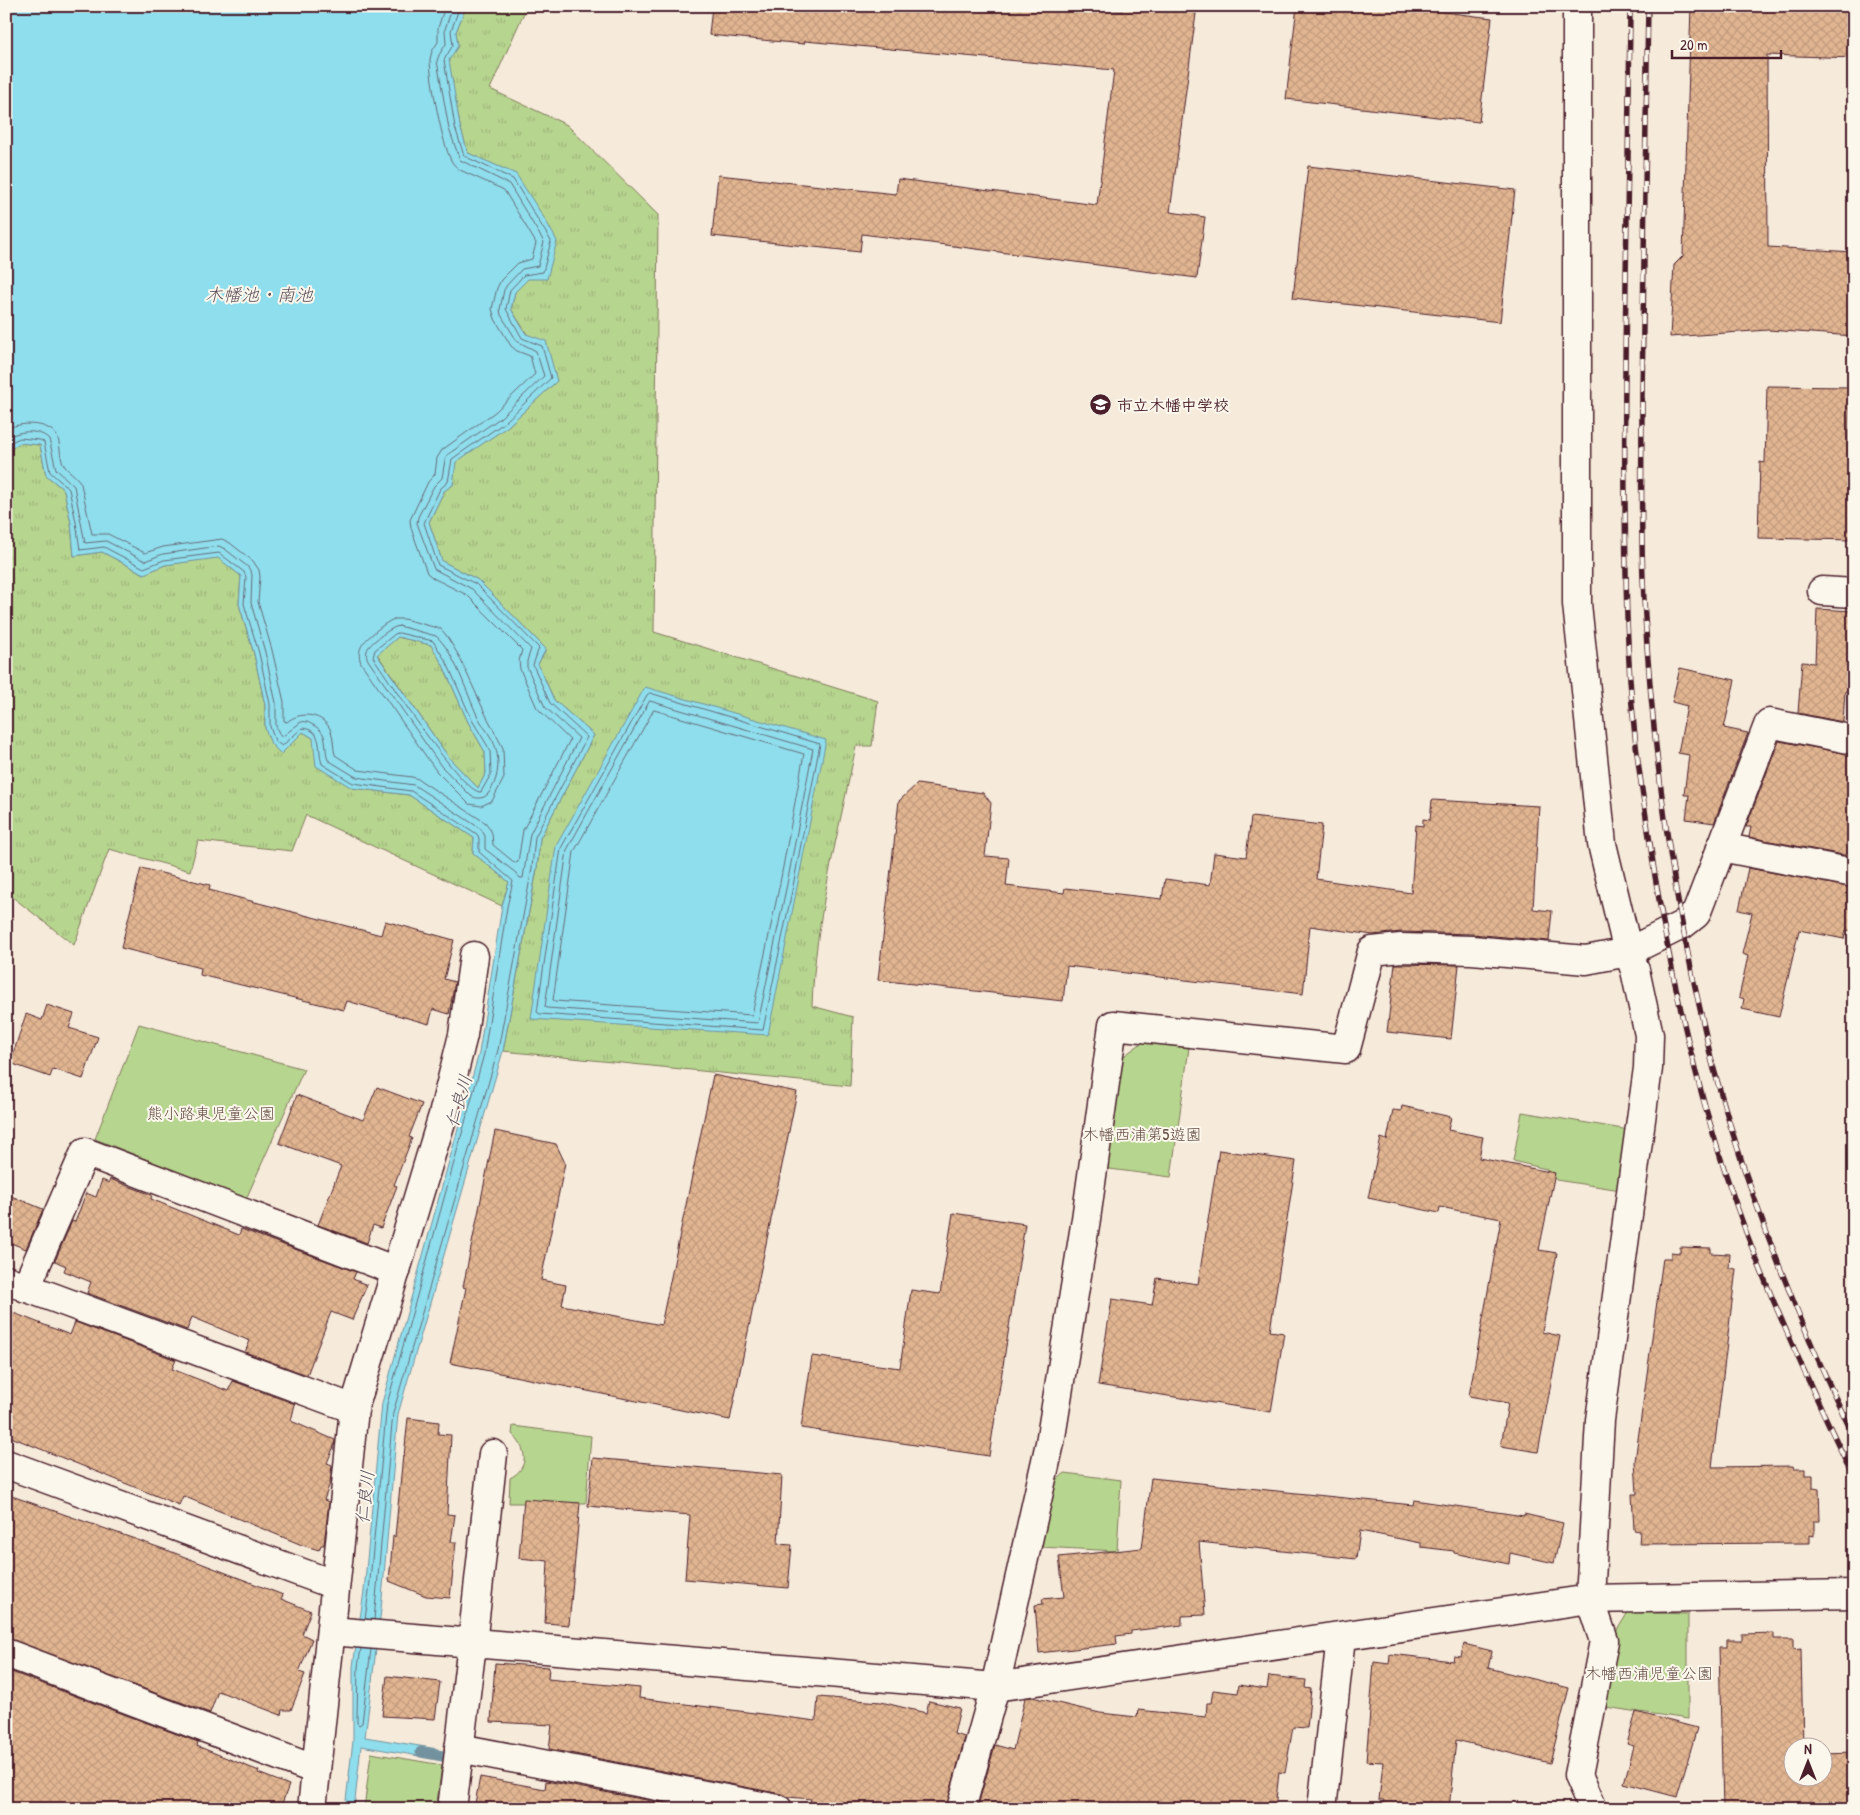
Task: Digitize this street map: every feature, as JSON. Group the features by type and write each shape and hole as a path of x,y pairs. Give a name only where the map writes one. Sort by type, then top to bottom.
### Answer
{"street":[{"path":"1577,6 1577,604 1602,844 1628,952 1635,970 1649,1035 1648,1068 1600,1420 1590,1599 1604,1641 1578,1776 1593,1809"},
{"path":"1822,591 1854,593"},
{"path":"960,1809 995,1687 1050,1443 1086,1219 1113,1025 1346,1049 1372,951 1401,948 1472,950 1586,960 1628,952 1682,925 1696,914 1769,723 1854,740"},
{"path":"1721,847 1854,873"},
{"path":"312,1809 316,1770 338,1632 335,1586 354,1409 444,1115 463,1035 474,956"},
{"path":"354,1409 16,1284 85,1152 396,1271"},
{"path":"454,1796 493,1454"},
{"path":"6,1464 335,1586"},
{"path":"338,1632 995,1687 1590,1599 1854,1594"},
{"path":"1322,1809 1341,1637"},
{"path":"6,1653 316,1770"},
{"path":"460,1749 778,1809"}],"green space":[{"path":"466,6 527,6 490,89 567,125 658,215 654,632 878,701 872,746 856,746 823,907 814,973 812,1006 853,1017 850,1086 503,1051 537,869 540,838 594,735 554,700 538,664 546,649 478,580 442,561 429,522 444,491 453,485 455,462 507,427 557,381 511,309 515,292 528,279 516,175 468,153 460,126 448,60 458,46 456,32"},
{"path":"6,443 9,450 20,443 40,445 46,475 64,490 71,523 74,556 102,552 144,574 165,565 218,557 241,576 239,604 254,654 265,705 265,728 281,753 303,732 313,738 352,788 409,795 474,838 473,853 509,882 502,906 306,815 292,851 198,841 190,871 109,849 74,945 6,892"},
{"path":"398,637 431,645 443,665 468,722 485,752 486,773 478,788 450,759 377,654"},
{"name":"熊小路東児童公園","path":"139,1024 304,1069 246,1199 95,1139"},
{"name":"木幡西浦第5遊園","path":"1143,1042 1189,1048 1171,1177 1102,1168 1121,1058"},
{"path":"1522,1112 1629,1130 1621,1190 1556,1180 1546,1169 1513,1161"},
{"path":"513,1426 591,1436 586,1503 509,1503 510,1478 521,1469 524,1458 521,1445 512,1434"},
{"path":"1065,1473 1121,1480 1117,1551 1041,1547 1052,1484"},
{"name":"木幡西浦児童公園","path":"1628,1612 1688,1614 1688,1719 1605,1707 1616,1632"},
{"path":"371,1753 442,1765 436,1809 364,1809"}],"water":[{"name":"木幡池・南池","path":"6,6 466,6 456,32 458,46 449,60 460,126 468,153 516,174 557,241 547,279 528,279 515,292 511,309 526,334 546,341 557,381 507,427 456,462 453,485 444,491 429,522 442,561 478,580 546,649 538,664 554,700 594,735 540,838 537,868 503,1051 398,1414 381,1610 365,1737 438,1749 436,1759 361,1746 354,1809 345,1809 353,1741 353,1666 364,1591 382,1403 479,1053 502,906 509,882 473,853 474,838 409,795 352,788 316,766 313,738 303,732 281,754 271,744 265,728 265,705 254,654 239,604 241,576 218,558 165,565 144,574 102,552 74,556 71,523 64,490 46,475 40,445 20,443 8,450 6,443","holes":["398,637 431,645 443,665 468,722 485,752 486,773 478,788 450,759 377,655"]},
{"path":"645,687 826,740 768,1035 531,1019 556,846"}],"building":[{"path":"712,6 1077,6 1122,11 1123,6 1197,6 1170,212 1205,217 1197,278 862,234 860,252 712,236 718,175 896,194 898,179 1097,205 1114,70 805,41 804,44 709,35"},
{"path":"1297,6 1395,6 1492,18 1479,122 1286,99"},
{"path":"1691,6 1854,6 1854,58 1767,55 1768,247 1854,252 1854,336 1768,330 1670,337 1674,265 1683,256"},
{"path":"1308,166 1515,190 1500,322 1293,298"},
{"path":"1767,386 1850,387 1848,462 1854,462 1854,540 1758,538 1760,462 1765,463"},
{"path":"1817,609 1854,611 1854,692 1845,691 1843,722 1798,713 1802,662 1815,663"},
{"path":"1680,668 1735,680 1724,728 1748,733 1714,823 1686,819 1689,795 1684,795 1689,755 1678,753 1687,706 1672,702"},
{"path":"1779,741 1854,755 1854,857 1749,837 1751,827 1746,827"},
{"path":"917,784 983,793 991,803 985,856 1009,858 1006,886 1064,893 1065,888 1162,899 1165,879 1210,885 1214,853 1246,857 1251,817 1322,825 1316,879 1411,893 1416,825 1423,826 1423,819 1430,820 1432,800 1539,806 1533,909 1552,911 1549,941 1472,934 1401,932 1373,935 1310,926 1303,994 1067,966 1063,1001 878,980 899,801"},
{"path":"141,868 210,885 209,890 381,935 385,921 454,940 444,979 455,982 449,1014 433,1009 429,1024 347,1001 344,1010 200,975 201,968 121,948"},
{"path":"1748,868 1854,888 1854,931 1846,930 1844,939 1799,930 1779,1017 1742,1009 1744,999 1739,997 1748,956 1742,954 1752,913 1739,910"},
{"path":"1395,964 1459,965 1451,1039 1387,1032"},
{"path":"47,1005 74,1014 69,1028 98,1037 83,1079 53,1069 50,1077 10,1063 26,1014 42,1020"},
{"path":"713,1075 797,1092 730,1420 450,1363 466,1288 463,1287 495,1131 556,1144 565,1163 541,1280 566,1285 562,1305 661,1325"},
{"path":"377,1087 422,1104 409,1137 412,1138 394,1185 397,1186 381,1228 373,1225 367,1243 318,1225 341,1166 279,1143 297,1095 363,1120"},
{"path":"1402,1106 1451,1117 1448,1130 1483,1137 1479,1158 1555,1173 1539,1250 1557,1253 1542,1332 1560,1336 1538,1452 1501,1446 1508,1403 1469,1396 1501,1219 1440,1207 1439,1213 1368,1198 1381,1138 1387,1140 1393,1110 1401,1111"},
{"path":"1219,1150 1296,1161 1270,1331 1284,1333 1271,1412 1098,1385 1112,1299 1152,1305 1157,1278 1198,1284"},
{"path":"110,1179 152,1195 151,1199 239,1235 241,1229 356,1272 353,1279 367,1285 352,1320 331,1312 307,1375 245,1352 250,1341 192,1317 187,1330 87,1293 91,1282 64,1271 66,1266 55,1261 72,1221 75,1222 86,1193 96,1197 102,1180 109,1183"},
{"path":"6,1194 43,1209 26,1249 6,1241"},
{"path":"953,1213 1025,1224 989,1456 801,1428 812,1356 900,1368 911,1290 940,1294"},
{"path":"1680,1247 1711,1248 1711,1253 1730,1254 1729,1268 1736,1269 1712,1467 1793,1466 1794,1469 1805,1469 1805,1475 1813,1475 1813,1488 1819,1489 1820,1521 1814,1521 1814,1536 1810,1535 1810,1543 1639,1544 1640,1531 1634,1530 1632,1494 1637,1494 1635,1461 1663,1258 1671,1258 1671,1252 1680,1253"},
{"path":"6,1310 70,1335 75,1322 176,1360 172,1369 228,1391 233,1381 295,1404 291,1421 335,1440 327,1463 332,1465 330,1483 324,1500 329,1502 324,1545 321,1545 319,1550 302,1545 183,1496 179,1505 6,1435"},
{"path":"408,1418 439,1422 438,1434 451,1435 447,1514 455,1515 451,1542 456,1542 450,1598 426,1596 389,1581"},
{"path":"593,1458 782,1475 778,1544 792,1545 788,1588 685,1579 690,1515 588,1506"},
{"path":"1151,1478 1413,1505 1414,1500 1524,1516 1524,1514 1563,1523 1554,1563 1510,1553 1509,1564 1454,1553 1454,1551 1421,1547 1421,1543 1360,1531 1356,1559 1199,1542 1205,1615 1182,1616 1182,1625 1131,1631 1131,1634 1116,1636 1117,1644 1039,1653 1035,1605 1043,1604 1042,1599 1064,1597 1059,1557 1142,1548"},
{"path":"6,1494 172,1552 283,1595 281,1599 311,1611 302,1634 312,1639 299,1672 305,1674 291,1710 282,1710 281,1715 218,1691 210,1713 6,1638"},
{"path":"524,1499 580,1503 569,1625 545,1623 548,1561 519,1558"},
{"path":"1774,1633 1774,1639 1793,1639 1793,1650 1801,1649 1803,1738 1782,1738 1782,1788 1832,1788 1832,1753 1854,1752 1854,1809 1723,1809 1719,1647 1727,1647 1727,1640 1742,1640 1742,1634"},
{"path":"1464,1644 1492,1651 1488,1668 1569,1688 1550,1763 1456,1740 1449,1809 1383,1809 1384,1800 1379,1800 1383,1762 1366,1761 1374,1662 1389,1664 1390,1654 1453,1661 1454,1656 1461,1657"},
{"path":"495,1663 549,1667 548,1679 640,1688 639,1698 816,1721 818,1697 881,1702 926,1713 929,1701 960,1708 954,1734 965,1737 946,1809 860,1809 861,1807 810,1802 811,1799 788,1797 781,1794 549,1749 552,1725 491,1722"},
{"path":"6,1670 198,1742 197,1746 289,1785 280,1809 6,1809"},
{"path":"387,1676 440,1682 435,1719 382,1716"},
{"path":"1269,1676 1306,1680 1305,1688 1311,1689 1307,1728 1293,1727 1285,1773 1279,1772 1275,1809 977,1809 995,1745 1013,1750 1025,1698 1032,1697 1100,1713 1137,1717 1138,1710 1206,1717 1207,1703 1211,1703 1213,1690 1238,1693 1239,1685 1267,1689"},
{"path":"1636,1712 1697,1728 1677,1797 1624,1783 1634,1746 1627,1744"},
{"path":"480,1777 545,1789 546,1781 694,1809 474,1809"}],"waterway":[{"name":"仁良川","path":"421,1752 459,1759"}],"railway":[{"path":"1630,6 1625,499 1629,669 1641,787 1665,935 1689,1047 1720,1156 1738,1210 1769,1290 1854,1478"},
{"path":"1648,6 1642,347 1643,589 1648,665 1664,814 1689,960 1711,1057 1728,1119 1759,1212 1794,1304 1854,1437"}],"place":[{"name":"市立木幡中学校","path":"1101,405"}]}
